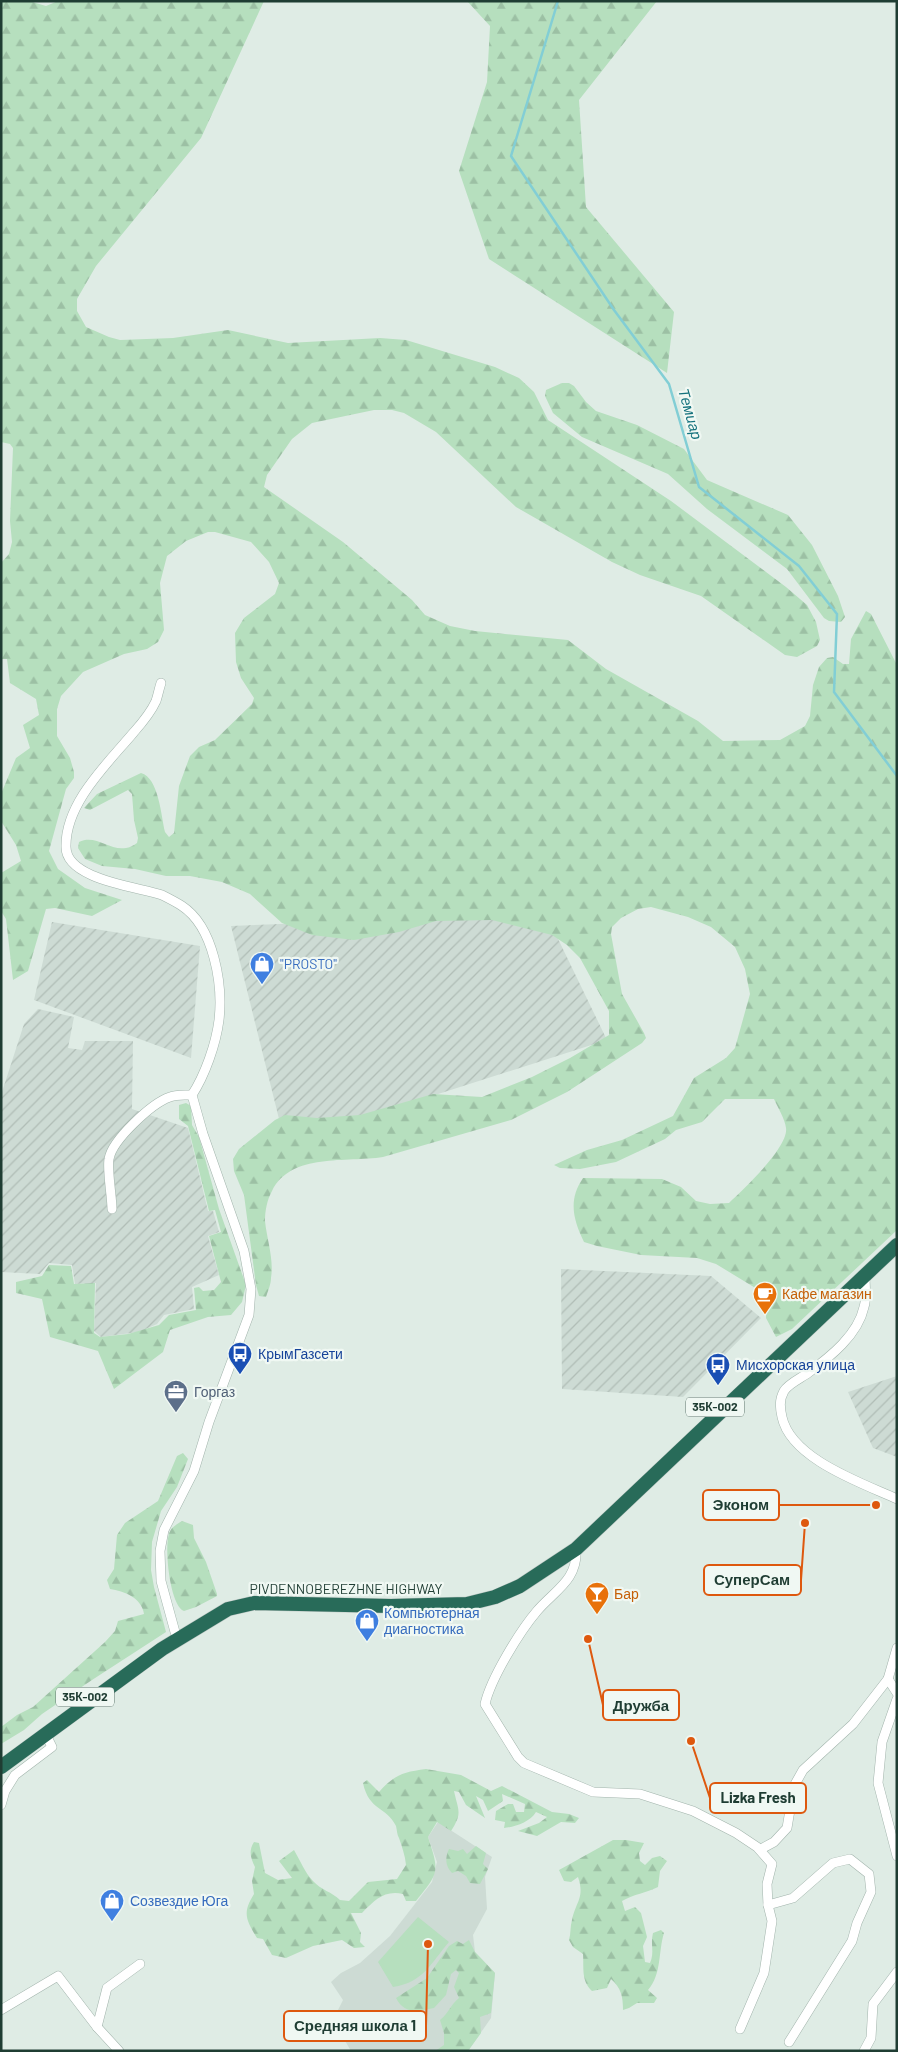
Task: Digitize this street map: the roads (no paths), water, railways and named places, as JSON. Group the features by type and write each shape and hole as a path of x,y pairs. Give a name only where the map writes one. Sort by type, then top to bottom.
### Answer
{"highway":[{"path":"862,1273 897,1236"},
{"path":"862,1273 897,1245"},
{"name":"PIVDENNOBEREZHNE HIGHWAY","path":"1,1767 162,1650 212,1617 228,1609 254,1603 391,1606 467,1604 495,1597 520,1586 574,1546 862,1273"},
{"name":"PIVDENNOBEREZHNE HIGHWAY","path":"1,1758 172,1634 225,1603 252,1597 320,1598 356,1596 406,1600 472,1599 515,1583 574,1546"}],"street":[{"path":"161,683 156,702 141,724 99,772 77,803 65,848 72,860 86,873 113,884 162,895 183,907 202,928 213,954 219,986 219,1020 201,1082 192,1095"},
{"path":"112,1209 109,1159 123,1134 157,1104 171,1096 192,1095"},
{"path":"172,1634 161,1581 160,1551 164,1530 194,1471 209,1422 249,1315 251,1289 244,1251 206,1142 192,1095"},
{"path":"862,1273 865,1306 858,1326 828,1358 784,1390 779,1406 783,1422 792,1437 810,1455 834,1471 897,1499"},
{"path":"574,1546 576,1560 572,1574 524,1628 488,1691 485,1704 524,1763 593,1792 640,1794 693,1811 736,1833 761,1849 772,1864 767,1884 768,1905 772,1921 764,1973 740,2030"},
{"path":"761,1849 774,1842 786,1828 794,1786 803,1770 853,1724 888,1678 897,1648"},
{"path":"888,1678 897,1693"},
{"path":"897,1699 882,1742 878,1783 897,1856"},
{"path":"1,1804 3,1792 15,1776 52,1747 46,1735"},
{"path":"768,1905 793,1898 833,1863 850,1859 869,1874 871,1892 857,1923 852,1941 789,2042"},
{"path":"96,2027 107,1988 140,1964"},
{"path":"864,2051 871,2038 873,2004 897,1972"},
{"path":"1,2010 58,1976 96,2027 119,2051"}],"waterway":[{"name":"Темиар","path":"558,1 511,156 614,310 669,384 699,487 799,566 837,614 834,692 897,776"}],"place":[{"name":"\"PROSTO\"","path":"262,985"},
{"name":"Кафе магазин","path":"765,1315"},
{"name":"КрымГазсети","path":"240,1375"},
{"name":"Мисхорская улица","path":"718,1386"},
{"name":"Горгаз","path":"176,1413"},
{"name":"Эконом","path":"876,1505"},
{"name":"СуперСам","path":"805,1523"},
{"name":"Бар","path":"597,1615"},
{"name":"Дружба","path":"588,1639"},
{"name":"Компьютерная диагностика","path":"367,1642"},
{"name":"Lizka Fresh","path":"691,1741"},
{"name":"Созвездие Юга","path":"112,1922"},
{"name":"Средняя школа 1","path":"428,1944"}]}
